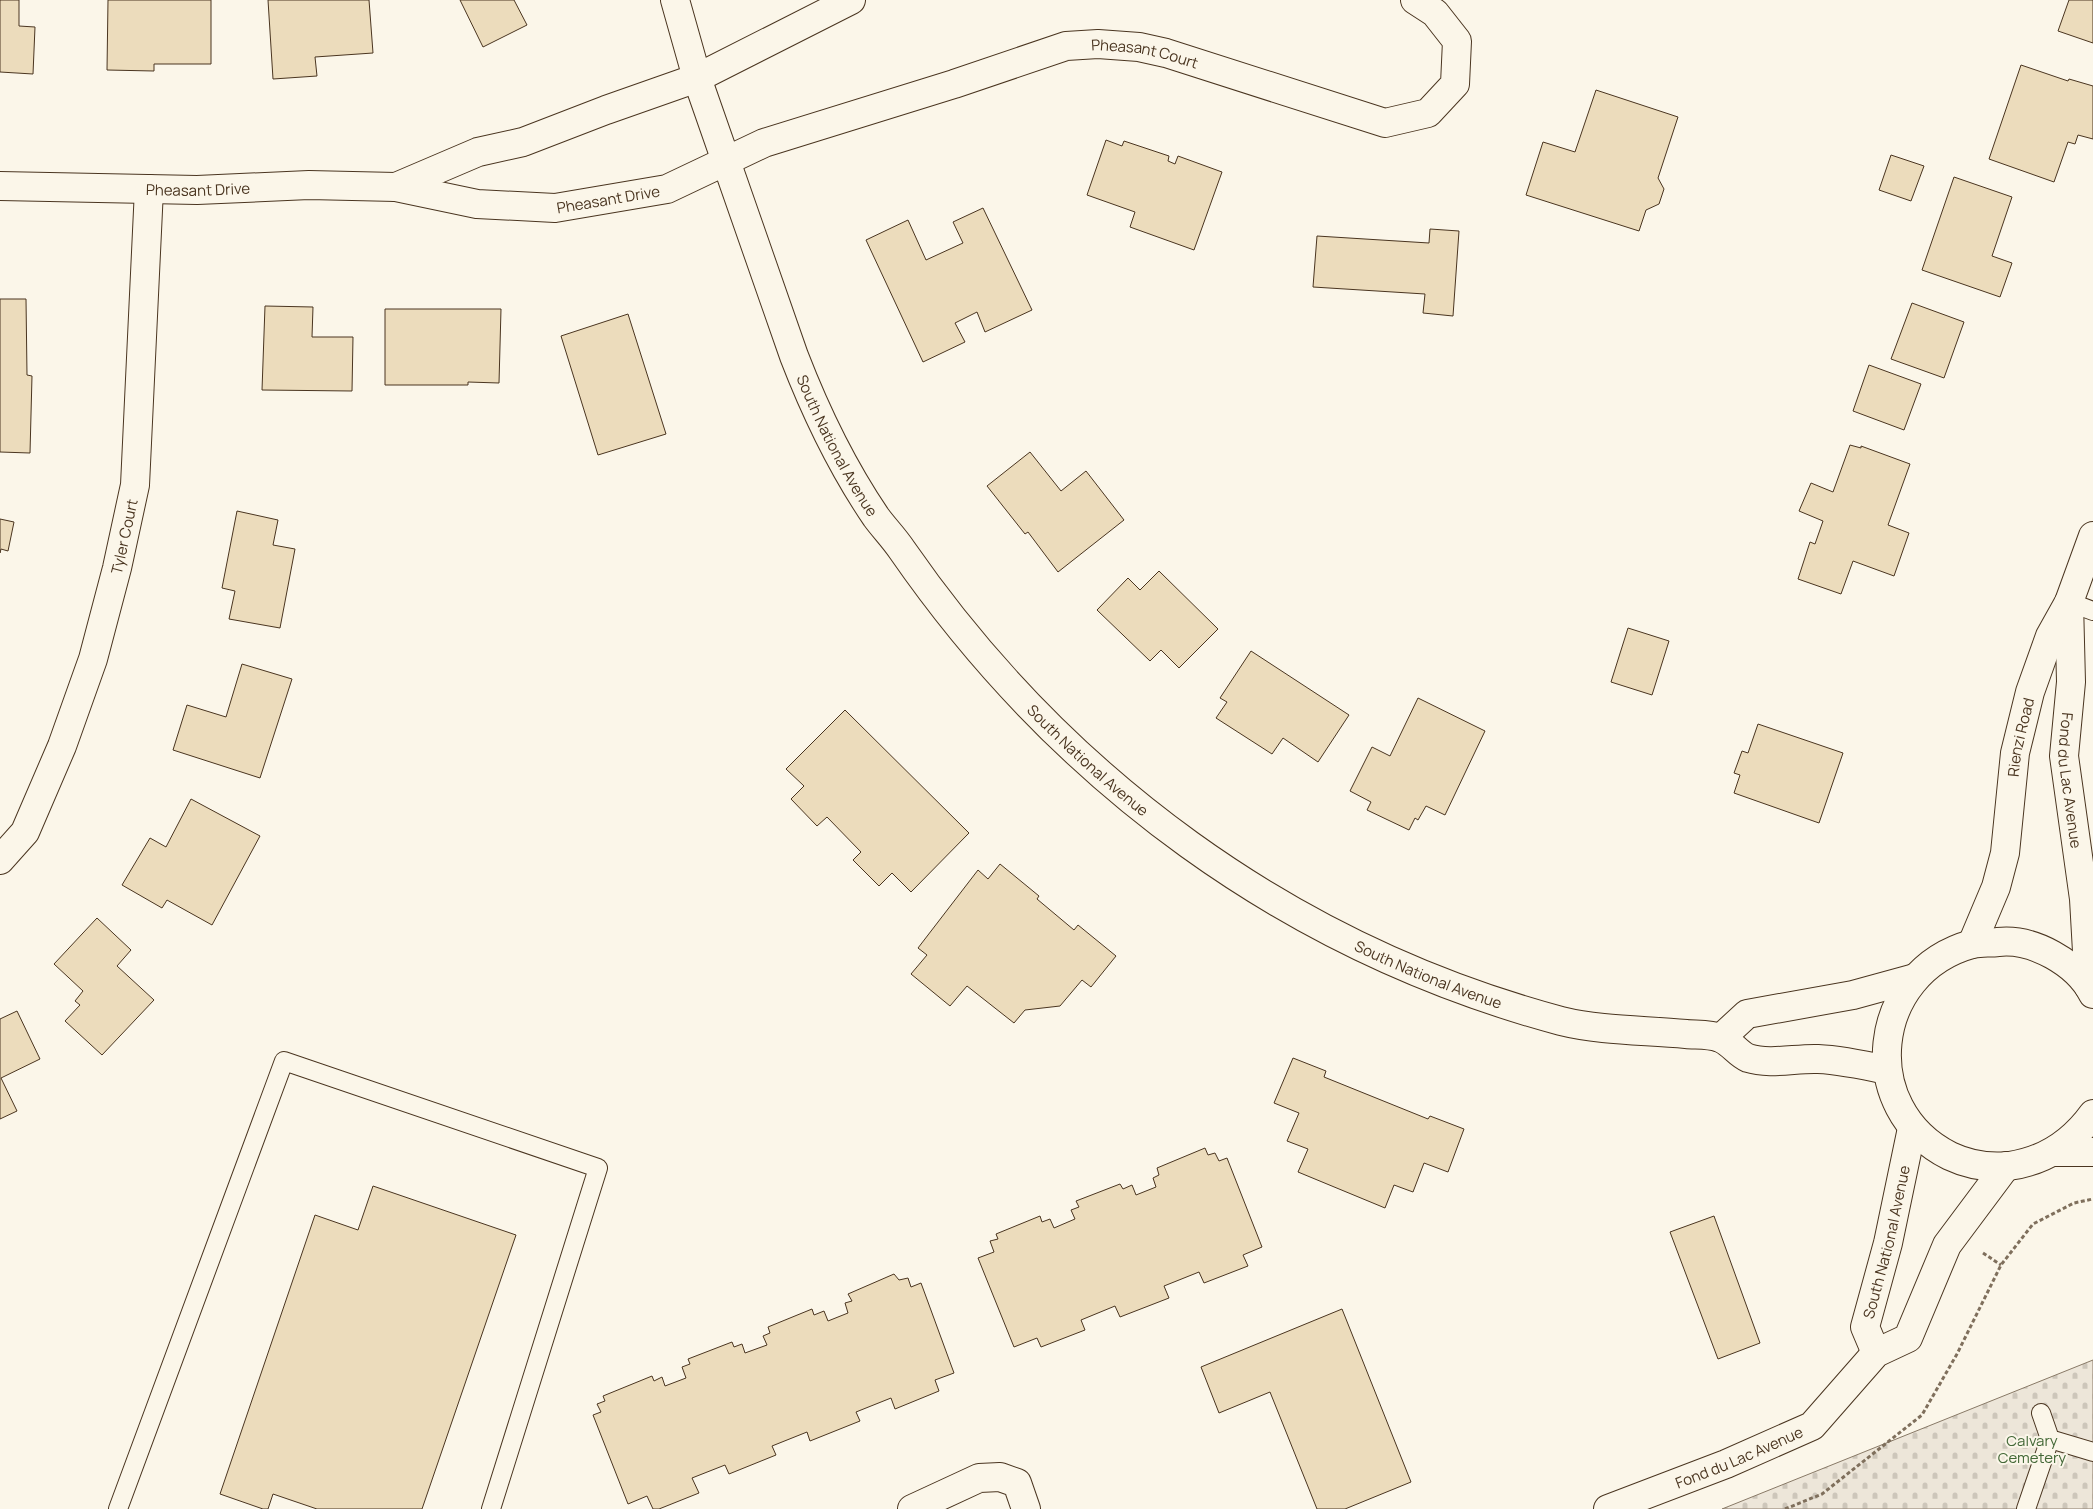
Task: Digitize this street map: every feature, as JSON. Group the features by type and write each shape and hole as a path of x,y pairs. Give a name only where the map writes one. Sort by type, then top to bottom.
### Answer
{"street":[{"name":"South National Avenue","path":"675,0 697,78 808,392 824,428 878,520 895,539 966,636 1046,725 1105,780 1168,830 1250,886 1334,934 1419,973 1495,1001 1581,1026 1721,1038"},
{"path":"697,78 851,0"},
{"name":"Pheasant Court","path":"726,160 764,143 954,84 1066,46 1098,44 1139,47 1166,53 1385,123 1428,113 1455,84 1457,41 1435,13 1415,0"},
{"name":"Pheasant Drive","path":"396,187 478,152 523,142 697,78"},
{"name":"Pheasant Drive","path":"0,186 197,190 309,185 396,187 477,204 555,208 668,189 726,160"},
{"name":"Tyler Court","path":"0,860 25,832 62,746 93,659 117,568 135,485 149,189"},
{"name":"Rienzi Road","path":"1972,944 1996,887 2004,853 2015,753 2030,692 2050,636 2081,607 2093,536"},
{"name":"Fond du Lac Avenue","path":"2081,607 2064,756 2084,899 2091,990"},
{"path":"2091,990 2066,963 2037,948 2004,941 1972,944 1941,957 1915,978 1896,1005 1887,1037 1887,1070 1896,1102 1912,1128 1936,1149 1964,1162 1995,1167 2026,1164 2055,1152 2079,1133 2093,1114"},
{"path":"1887,1070 1817,1059 1782,1061 1747,1058 1721,1038 1747,1014 1852,995 1915,978"},
{"name":"South National Avenue","path":"1876,1353 1865,1327 1888,1243 1912,1128"},
{"path":"2055,1152 2093,1152"},
{"name":"Fond du Lac Avenue","path":"1608,1509 1726,1464 1812,1426 1876,1353 1908,1338 1947,1245 2006,1166"},
{"path":"912,1509 979,1478 1000,1477 1017,1483 1026,1509"}],"lane":[{"path":"118,1509 284,1061 598,1168 490,1509"},
{"path":"2026,1509 2050,1439 2041,1413"},
{"path":"2050,1439 2093,1452"}],"path":[{"path":"1785,1509 1822,1494 1922,1414 1958,1354 2002,1265 2033,1224 2074,1203 2093,1200"}],"green space":[{"name":"Calvary Cemetery","path":"2093,1360 2093,1509 1722,1509"}],"building":[{"path":"0,0 19,0 19,26 35,27 33,74 0,72"},
{"path":"108,0 211,0 211,64 154,64 154,71 107,70"},
{"path":"268,0 369,0 373,53 315,57 317,76 273,79"},
{"path":"460,0 514,0 527,25 483,47"},
{"path":"2069,0 2093,0 2093,43 2058,31"},
{"path":"2021,65 2068,81 2069,79 2093,86 2093,139 2078,135 2075,144 2068,142 2054,182 1989,159"},
{"path":"1596,90 1678,117 1658,178 1664,189 1659,204 1646,210 1639,231 1526,195 1543,142 1575,152"},
{"path":"1106,140 1122,146 1124,141 1169,156 1168,161 1175,164 1178,156 1222,172 1194,250 1130,227 1135,212 1087,195"},
{"path":"1891,155 1924,166 1911,201 1879,190"},
{"path":"1954,177 2012,197 1992,256 2012,263 2000,297 1922,270"},
{"path":"983,208 1032,310 985,332 977,312 955,323 965,342 923,362 866,240 908,220 926,260 963,243 953,222"},
{"path":"1430,229 1459,231 1453,316 1423,313 1425,294 1313,287 1317,236 1429,243"},
{"path":"0,299 26,299 27,375 32,376 30,453 0,452"},
{"path":"1912,303 1964,322 1944,378 1891,359"},
{"path":"265,306 313,307 312,337 353,337 352,391 262,390"},
{"path":"385,309 501,309 499,383 468,382 468,385 385,385"},
{"path":"628,314 666,434 598,455 561,336"},
{"path":"1869,365 1921,384 1904,430 1853,411"},
{"path":"1850,445 1861,448 1861,446 1910,464 1888,525 1909,533 1894,576 1853,561 1841,594 1798,579 1810,542 1815,544 1823,521 1799,511 1811,483 1833,492"},
{"path":"1030,452 1061,491 1086,471 1124,520 1058,572 1028,532 1025,534 987,486"},
{"path":"237,511 278,520 273,545 295,549 280,628 229,619 235,591 222,588"},
{"path":"0,519 14,522 8,551 1,549 0,553"},
{"path":"1159,571 1218,629 1179,668 1161,650 1150,661 1097,610 1128,578 1140,590"},
{"path":"1628,628 1669,641 1652,695 1611,682"},
{"path":"1251,651 1349,715 1318,762 1283,738 1272,754 1216,718 1227,702 1220,698"},
{"path":"242,664 292,679 260,778 173,750 187,705 226,717"},
{"path":"1418,698 1485,731 1445,815 1426,806 1418,820 1415,818 1409,830 1367,810 1371,802 1350,791 1372,747 1390,756"},
{"path":"845,710 969,833 911,892 892,873 879,886 853,860 861,852 827,817 817,826 791,799 804,786 786,769"},
{"path":"1758,724 1843,753 1819,823 1734,793 1740,775 1734,773 1742,751 1748,753"},
{"path":"191,799 260,836 212,925 167,900 162,908 122,885 150,838 166,847"},
{"path":"1000,864 1039,896 1037,899 1074,930 1078,925 1116,956 1091,987 1082,980 1060,1006 1025,1010 1014,1023 967,986 950,1006 911,974 927,955 918,948 978,870 988,879"},
{"path":"97,918 131,950 117,966 154,1000 102,1055 65,1021 80,1005 75,1001 83,991 54,964"},
{"path":"17,1011 40,1059 1,1078 17,1111 0,1119 0,1019"},
{"path":"1293,1058 1326,1071 1324,1077 1428,1119 1430,1116 1464,1129 1448,1172 1424,1163 1413,1192 1394,1185 1385,1208 1298,1172 1308,1149 1287,1141 1299,1113 1274,1103"},
{"path":"1205,1148 1208,1155 1215,1153 1219,1161 1227,1158 1262,1247 1243,1255 1248,1266 1204,1283 1199,1272 1164,1286 1169,1298 1120,1317 1115,1306 1081,1320 1085,1330 1041,1347 1037,1338 1014,1347 978,1258 994,1252 990,1241 998,1239 996,1234 1040,1216 1042,1222 1050,1219 1054,1228 1075,1219 1071,1210 1079,1207 1076,1201 1120,1184 1123,1189 1132,1185 1136,1195 1156,1187 1153,1178 1159,1175 1157,1168"},
{"path":"373,1186 516,1235 422,1509 317,1509 273,1494 268,1509 263,1509 220,1494 315,1215 358,1230"},
{"path":"1714,1216 1760,1343 1718,1359 1670,1232"},
{"path":"894,1274 899,1280 908,1278 911,1287 921,1283 954,1373 935,1380 939,1391 895,1409 891,1398 856,1412 860,1421 810,1441 807,1432 772,1446 776,1455 729,1474 725,1465 692,1478 699,1493 659,1509 653,1509 647,1496 628,1504 593,1415 601,1412 597,1404 605,1401 603,1396 652,1376 654,1381 662,1377 665,1386 686,1378 682,1367 690,1364 688,1359 732,1342 734,1347 742,1344 745,1353 767,1345 763,1336 770,1333 768,1327 812,1309 814,1315 824,1311 828,1321 848,1313 845,1303 852,1301 848,1294"},
{"path":"1342,1309 1411,1482 1345,1509 1317,1509 1270,1392 1219,1413 1201,1367"}]}
